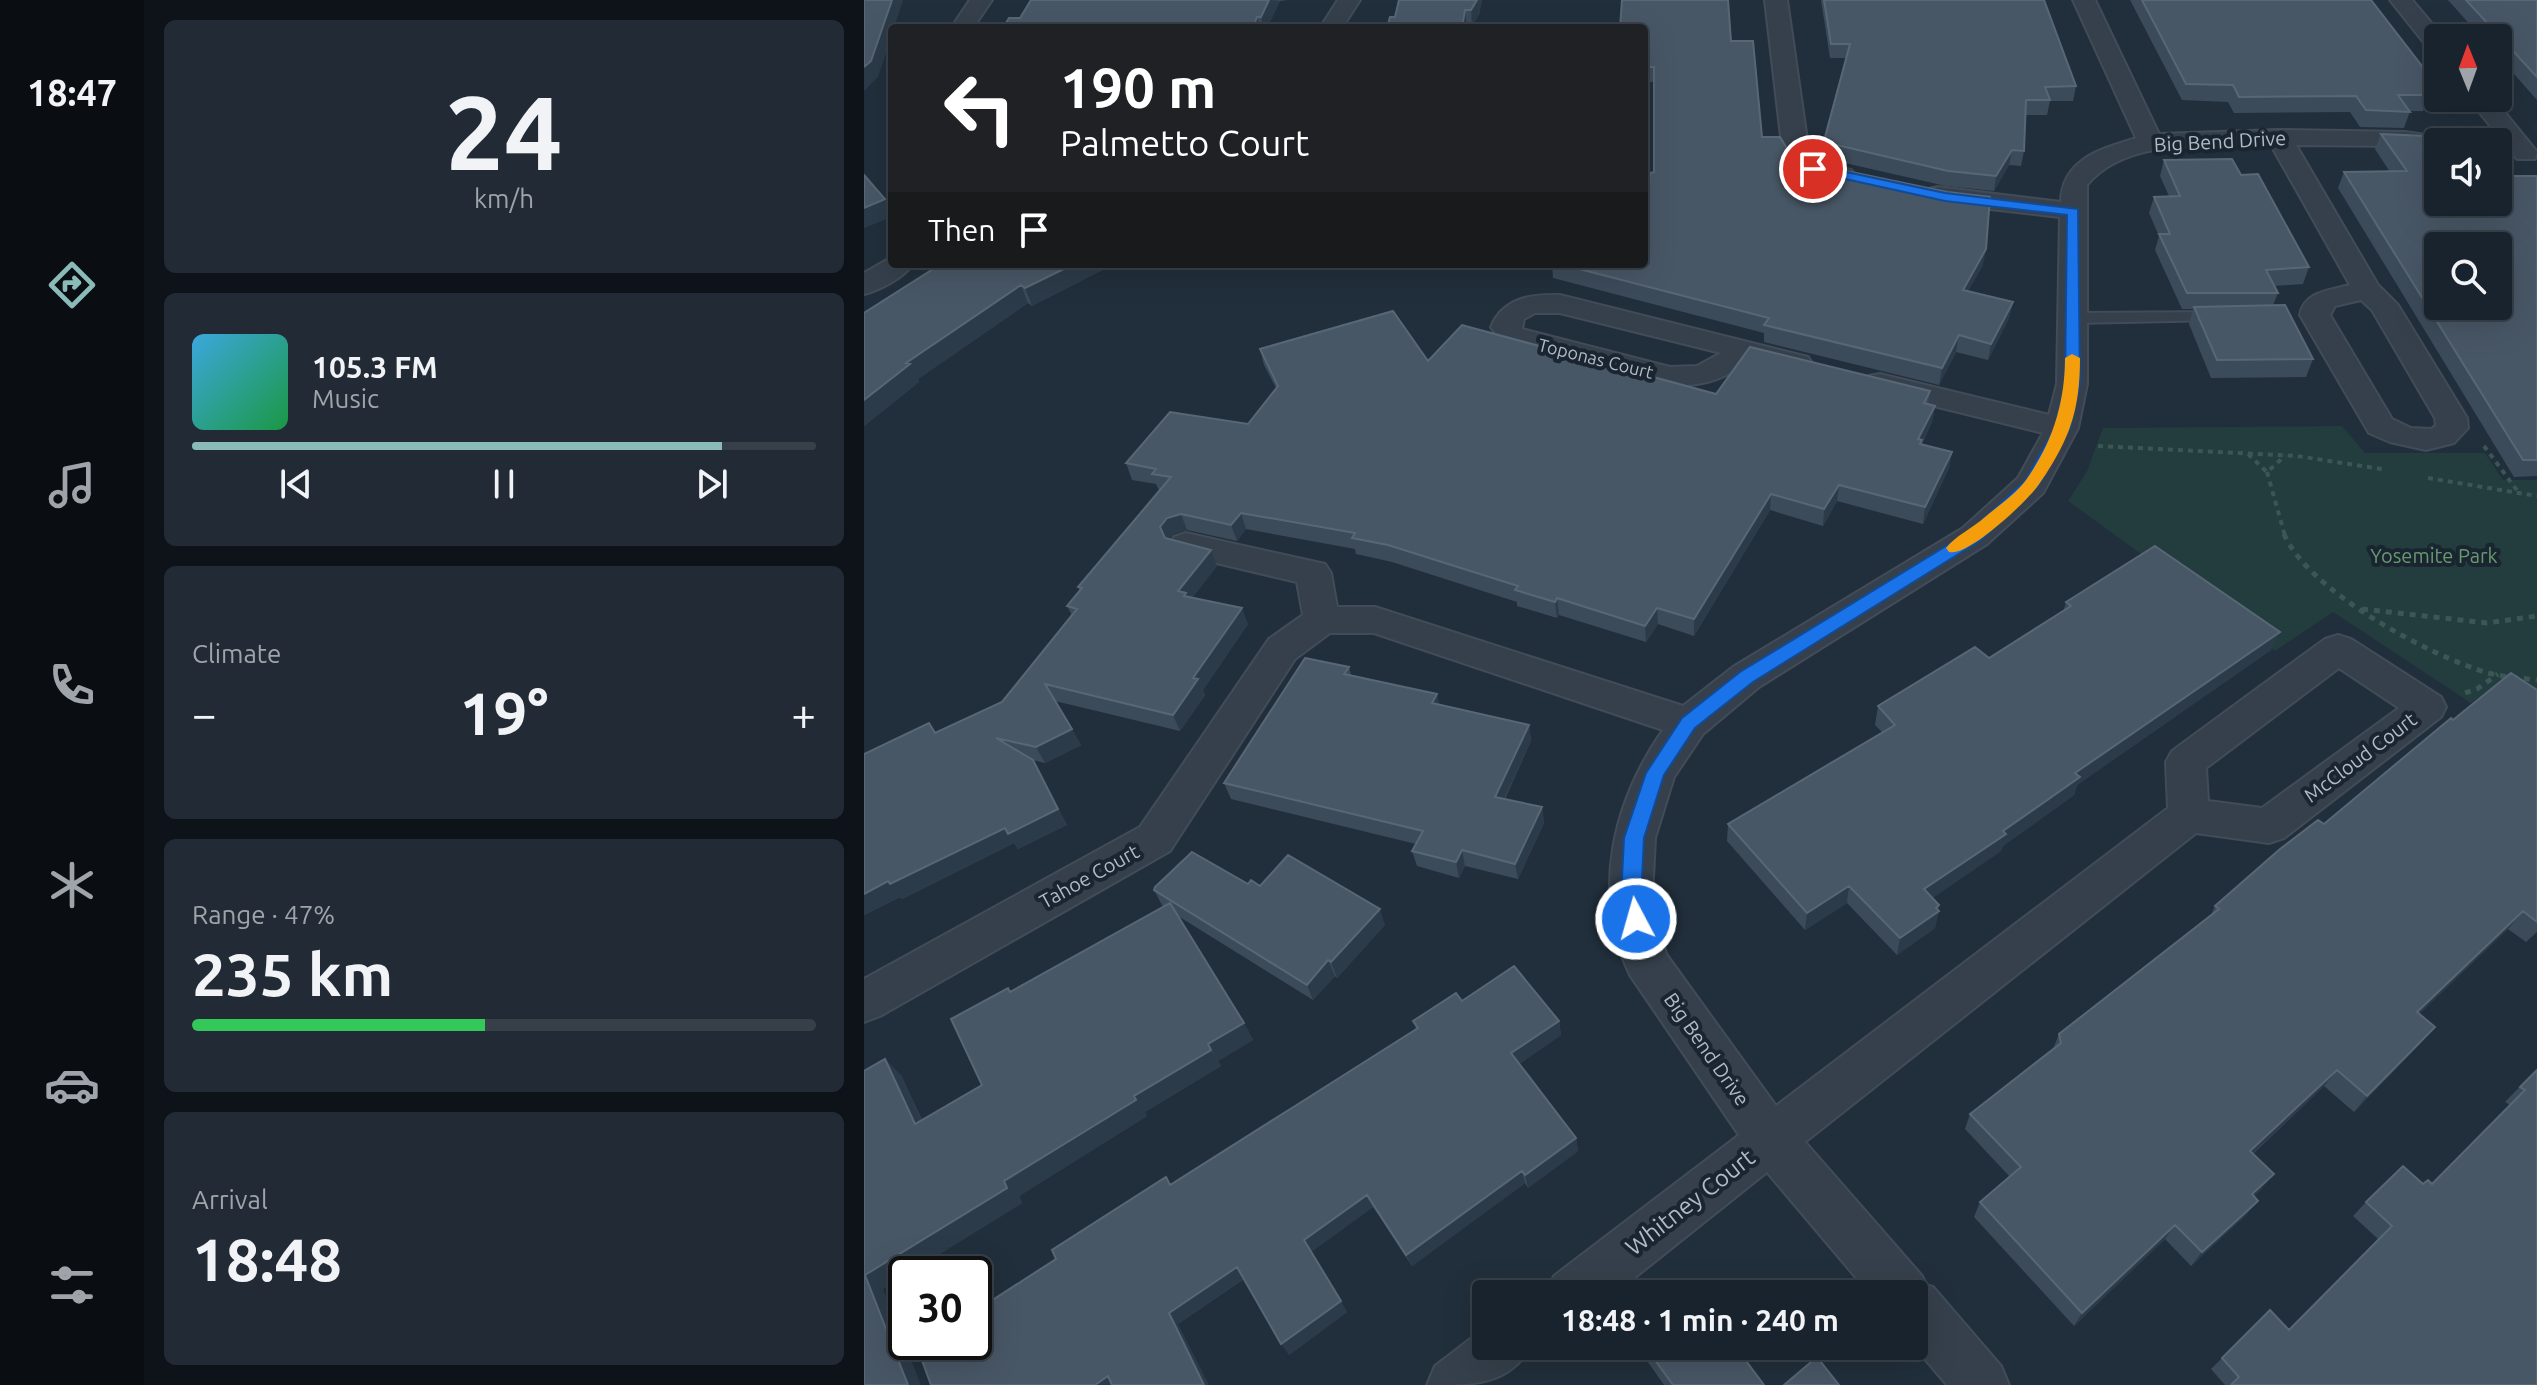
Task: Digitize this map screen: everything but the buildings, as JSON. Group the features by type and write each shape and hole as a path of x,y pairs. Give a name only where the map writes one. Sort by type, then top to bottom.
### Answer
{"street":[{"path":"965,24 981,0"},
{"path":"1334,24 1349,0"},
{"path":"1776,0 1796,154 1800,163 1813,169 1872,181"},
{"path":"2084,0 2150,142"},
{"path":"2401,0 2424,28"},
{"path":"2493,112 2531,155"},
{"path":"2279,137 2367,290 2384,305 2451,418 2452,428 2441,437 2417,438 2392,434 2372,418 2315,315 2316,307 2325,300 2367,290"},
{"name":"Big Bend Drive","path":"1892,1280 1771,1140 1646,961 1631,898 1634,838 1655,773 1689,723 1746,677 1975,536 2031,485 2059,435 2072,384 2074,184 2089,166 2113,153 2150,142 2279,137 2424,141"},
{"path":"1916,191 2073,211"},
{"path":"864,285 892,268"},
{"name":"Toponas Court","path":"1743,349 1726,367 1690,378 1670,376 1524,340 1511,335 1506,327 1516,311 1528,305 1560,304 1743,349 1819,368"},
{"path":"1850,376 2059,435"},
{"path":"1186,545 1313,573 1322,620 1375,620 1689,723"},
{"name":"Tahoe Court","path":"864,1002 1155,839 1282,649 1322,620"},
{"name":"McCloud Court","path":"2338,649 2427,707 2269,826 2189,815 2186,762 2338,649"},
{"path":"1771,1140 2189,815"},
{"name":"Whitney Court","path":"1590,1280 1771,1140"},
{"path":"1928,1322 1982,1385"},
{"path":"1454,1385 1486,1360"}],"lane":[{"path":"2073,318 2226,317"}],"path":[{"path":"2452,428 2489,448 2519,493"},
{"path":"2059,435 2111,448 2286,455 2392,471"},
{"path":"2247,453 2267,472 2282,530 2294,555 2361,609 2418,643 2486,673 2537,680"},
{"path":"2267,472 2286,455"},
{"path":"2421,476 2537,496"},
{"path":"2361,609 2487,623 2537,616"}],"green space":[{"name":"Yosemite Park","path":"2342,426 2365,453 2485,453 2503,480 2537,480 2537,714 2496,686 2471,703 2333,612 2275,651 2068,501 2087,471 2103,428"}],"slow traffic":[{"path":"1955,548 1975,536 2031,485 2062,428 2072,384 2072,358"}],"route":[{"path":"1636,919 1631,898 1634,838 1655,773 1689,723 1746,677 1975,536 2031,485 2062,428 2072,384 2073,211 1945,197 1813,169"}]}
